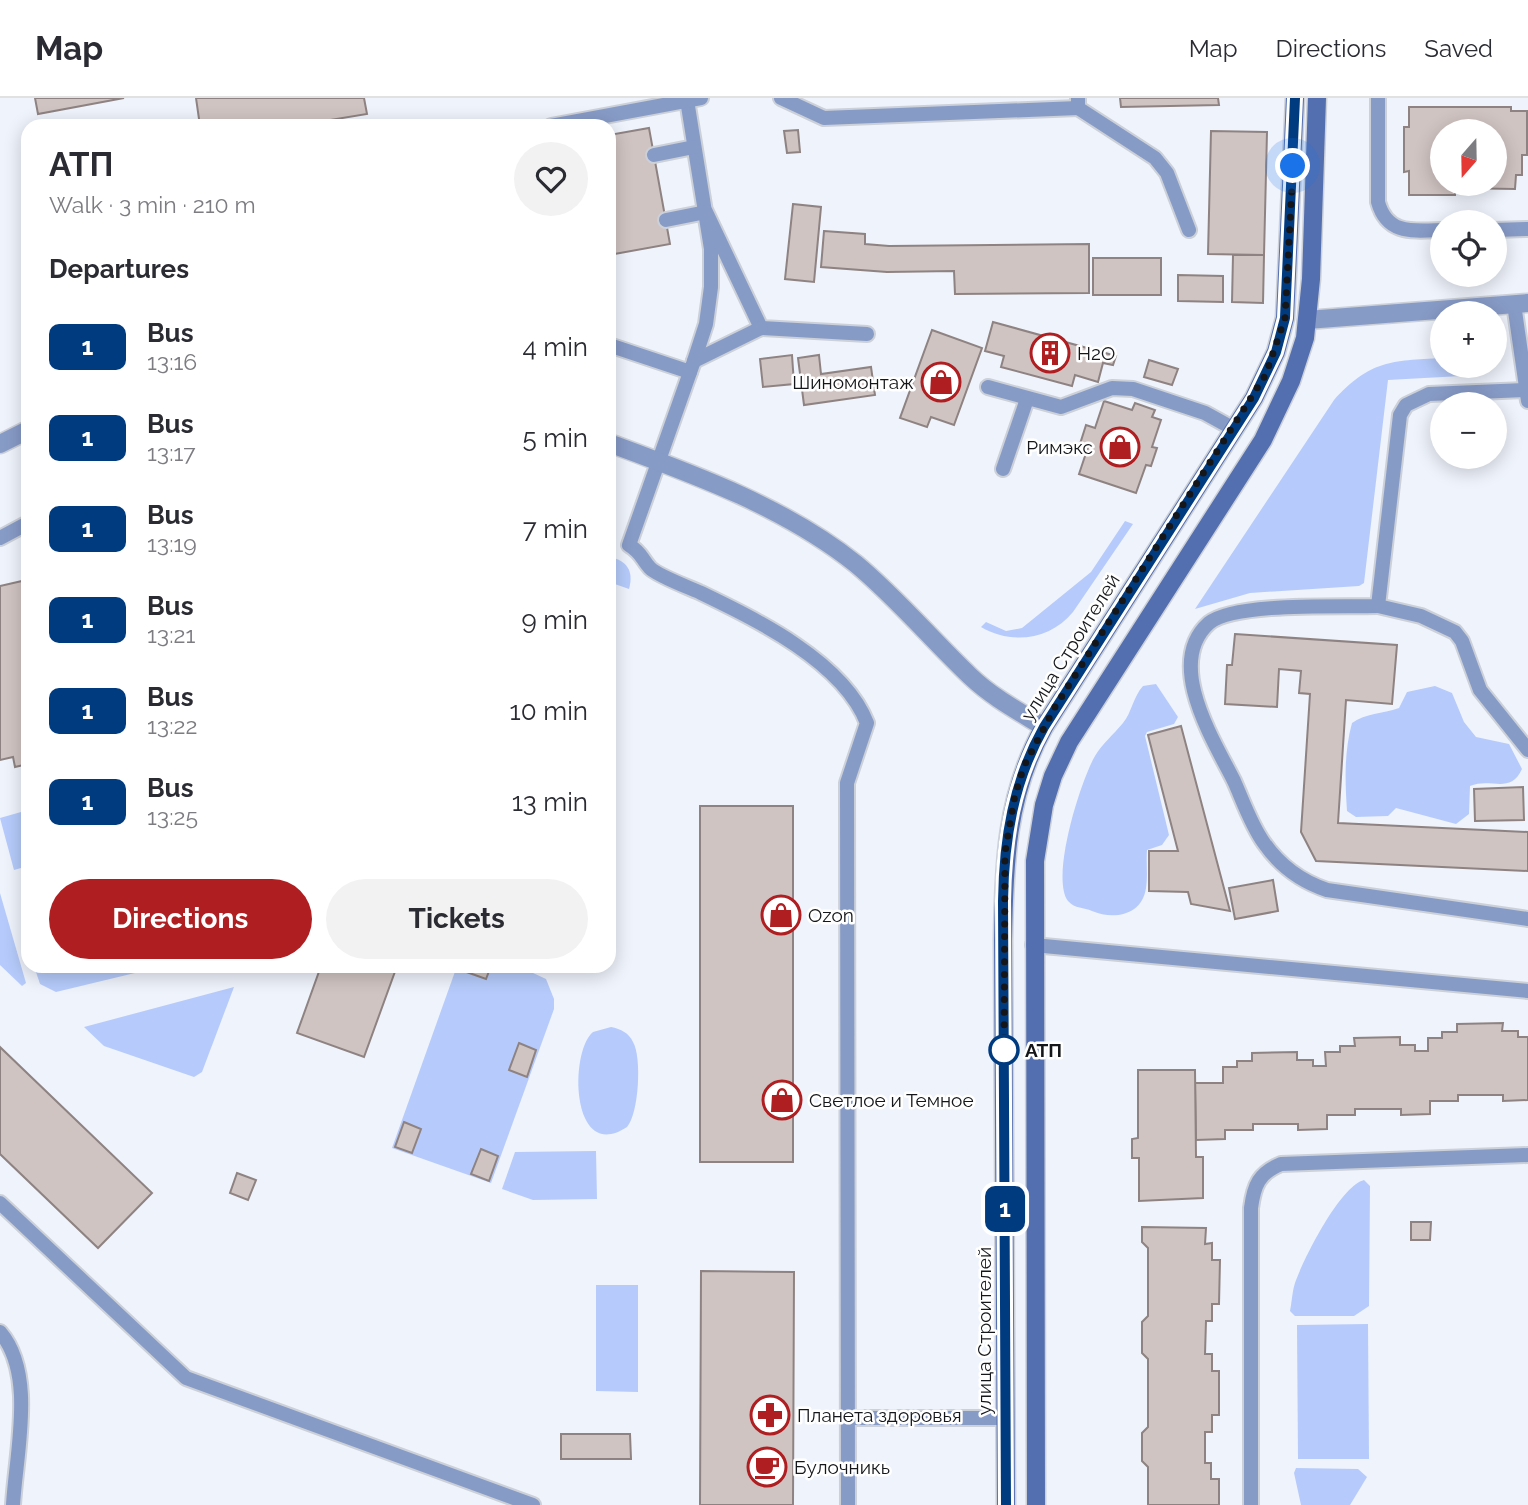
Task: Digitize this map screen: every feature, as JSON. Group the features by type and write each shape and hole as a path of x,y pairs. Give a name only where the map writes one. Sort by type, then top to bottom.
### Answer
{"main road":[{"name":"улица Строителей","path":"1006,1505 1004,872 1015,795 1024,766 1044,727 1234,429 1266,374 1285,318 1295,98"},
{"path":"1036,1505 1033,945 1039,827 1053,776 1069,742 1263,440 1292,381 1307,320 1317,98"},
{"path":"1285,318 1307,320"},
{"path":"1044,727 1069,742"}],"street":[{"path":"1307,320 1521,303"},
{"path":"0,444 21,434"},
{"path":"616,446 659,461 771,511 854,563 970,677 1002,702 1044,727"}],"lane":[{"path":"781,98 824,118 1078,103 1155,158 1167,173 1189,230"},
{"path":"1378,98 1378,202 1382,216 1393,226 1405,231 1430,230"},
{"path":"588,119 694,99 694,147 706,212 711,287 706,324 629,545 646,558 650,569 737,610 789,641 850,693 867,723 866,733 846,783 848,1505"},
{"path":"654,155 694,147"},
{"path":"666,220 706,212"},
{"path":"706,212 761,328"},
{"path":"1507,230 1528,229"},
{"path":"1378,606 1401,415 1406,405 1429,394 1526,395 1521,303"},
{"path":"616,347 692,367 761,328 867,334"},
{"path":"988,387 1061,407 1112,388 1133,389 1205,413 1234,429"},
{"path":"1003,469 1027,399"},
{"path":"0,538 21,527"},
{"path":"1528,750 1480,690 1462,641 1455,632 1432,620 1378,606 1238,612 1219,617 1201,634 1192,660 1193,691 1257,831 1263,842 1296,877 1327,890 1528,919"},
{"path":"1033,945 1528,991"},
{"path":"1251,1505 1251,1208 1258,1180 1267,1169 1281,1164 1528,1155"},
{"path":"0,1203 186,1378 533,1505"},
{"path":"0,1332 11,1344 18,1361 21,1381 13,1505"},
{"path":"848,1419 1006,1418"}],"shaded area":[{"path":"1430,359 1430,378 1388,380 1364,583 1359,586 1250,593 1195,609 1334,400 1359,377 1371,370 1408,360"},
{"path":"1125,521 1133,524 1073,612 1064,621 1042,634 1018,638 993,633 981,627 986,622 1006,631 1022,628 1091,572"},
{"path":"616,560 628,567 631,577 629,589 616,584"},
{"path":"1156,684 1178,717 1174,724 1147,732 1145,736 1169,835 1162,845 1147,850 1146,888 1139,905 1117,915 1100,914 1071,904 1063,889 1069,828 1082,785 1095,756 1126,719 1143,686"},
{"path":"1435,686 1452,693 1464,722 1476,737 1509,744 1522,769 1517,777 1506,783 1470,786 1469,814 1456,824 1396,808 1388,816 1356,817 1347,811 1346,789 1346,756 1352,723 1369,715 1399,708 1407,692"},
{"path":"21,812 21,868 14,870 0,818"},
{"path":"0,893 26,983 22,986 0,965"},
{"path":"36,973 135,973 56,992 40,984"},
{"path":"454,973 533,973 546,979 554,999 554,1009 491,1183 392,1148"},
{"path":"234,987 202,1072 194,1077 104,1046 84,1027"},
{"path":"611,1027 624,1032 631,1039 636,1049 638,1072 637,1098 631,1120 627,1127 608,1134 595,1131 585,1118 578,1081 585,1043 593,1032"},
{"path":"596,1151 597,1199 533,1200 502,1189 515,1152"},
{"path":"1364,1180 1370,1186 1369,1306 1354,1316 1295,1316 1290,1311 1293,1290 1306,1258 1344,1195"},
{"path":"596,1285 638,1285 638,1392 596,1391"},
{"path":"1368,1324 1369,1459 1298,1459 1297,1325"},
{"path":"1296,1468 1358,1469 1367,1477 1350,1505 1301,1505 1294,1473"}],"building":[{"path":"35,98 124,98 38,114"},
{"path":"196,98 364,98 367,114 337,119 199,119"},
{"path":"1120,98 1218,98 1219,105 1121,107"},
{"path":"1409,107 1511,107 1511,111 1527,111 1527,155 1522,155 1522,175 1516,175 1515,189 1507,189 1507,119 1430,119 1430,195 1409,195 1409,171 1404,172 1404,127 1409,127"},
{"path":"649,128 670,244 616,254 616,134"},
{"path":"798,130 800,152 787,153 784,131"},
{"path":"1211,131 1267,132 1264,255 1208,254"},
{"path":"793,204 821,207 814,282 785,279"},
{"path":"824,231 865,234 865,244 889,246 1089,244 1089,293 955,294 954,271 887,272 821,267"},
{"path":"1233,255 1264,255 1263,303 1232,302"},
{"path":"1093,258 1161,258 1161,295 1093,295"},
{"path":"1178,275 1223,276 1223,302 1178,301"},
{"name":"H2O","path":"993,322 1116,356 1113,365 1103,363 1098,382 1075,375 1072,386 1001,367 1004,356 985,351"},
{"name":"Шиномонтаж","path":"932,330 982,348 954,425 931,417 927,427 900,418"},
{"path":"792,355 794,384 763,387 760,359"},
{"path":"819,355 821,374 871,367 875,395 804,405 798,358"},
{"path":"1149,360 1178,369 1172,385 1144,377"},
{"name":"Римэкс","path":"1104,401 1132,410 1135,403 1155,410 1152,417 1161,420 1152,447 1157,448 1151,466 1146,465 1136,493 1079,474 1088,447 1080,444 1086,425 1095,428"},
{"path":"21,581 21,766 15,767 13,757 0,760 0,586"},
{"path":"1235,634 1397,645 1392,704 1346,700 1338,823 1528,832 1528,871 1316,861 1301,832 1310,694 1299,693 1301,671 1279,669 1277,707 1225,704 1227,665 1232,665"},
{"path":"1181,726 1230,911 1191,904 1188,892 1149,891 1149,851 1178,851 1148,735"},
{"path":"1523,787 1524,820 1475,821 1474,789"},
{"path":"700,806 793,806 793,1162 700,1162"},
{"path":"1273,880 1278,911 1235,919 1229,888"},
{"path":"318,973 394,973 364,1057 297,1033"},
{"path":"469,973 488,973 486,979"},
{"path":"1503,1023 1502,1031 1518,1031 1518,1037 1528,1037 1528,1100 1503,1101 1503,1095 1458,1095 1458,1101 1430,1101 1430,1114 1401,1115 1401,1109 1355,1109 1355,1115 1327,1115 1327,1129 1298,1130 1298,1124 1253,1124 1253,1130 1225,1130 1225,1139 1196,1140 1195,1083 1223,1083 1223,1067 1237,1067 1237,1061 1252,1061 1252,1053 1297,1052 1297,1060 1313,1060 1313,1066 1326,1066 1325,1052 1340,1052 1340,1046 1355,1046 1354,1038 1400,1037 1400,1045 1415,1045 1415,1051 1428,1051 1428,1038 1442,1038 1442,1032 1457,1032 1457,1024"},
{"path":"519,1043 536,1050 527,1077 509,1070"},
{"path":"0,1047 152,1193 98,1248 0,1154"},
{"path":"1138,1070 1195,1070 1196,1157 1203,1157 1203,1198 1139,1201 1139,1158 1132,1158 1132,1139 1138,1138"},
{"path":"404,1122 421,1129 412,1153 395,1147"},
{"path":"481,1149 498,1156 489,1181 471,1174"},
{"path":"237,1173 256,1180 248,1200 230,1193"},
{"path":"1411,1222 1431,1222 1430,1240 1411,1240"},
{"path":"1142,1227 1206,1228 1205,1244 1212,1243 1212,1260 1220,1260 1219,1304 1212,1304 1212,1321 1206,1321 1205,1354 1212,1354 1212,1371 1219,1371 1219,1415 1212,1415 1212,1432 1205,1432 1205,1463 1211,1463 1211,1479 1219,1479 1219,1505 1148,1505 1148,1467 1142,1461 1142,1433 1148,1427 1148,1359 1142,1353 1142,1322 1148,1316 1148,1248 1142,1242"},
{"path":"701,1271 794,1272 793,1505 700,1505"},
{"path":"561,1434 630,1434 631,1459 561,1459"}],"bus line":[{"name":"1","path":"1006,1505 1003,901 1009,821 1024,766 1055,707 1254,398 1276,352 1285,318 1289,278 1295,98"}],"place":[{"name":"H2O","path":"1050,353"},
{"name":"Шиномонтаж","path":"941,382"},
{"name":"Римэкс","path":"1120,447"},
{"name":"Ozon","path":"781,915"},
{"name":"АТП","path":"1004,1050"},
{"name":"Светлое и Темное","path":"782,1100"},
{"name":"Планета здоровья","path":"770,1415"},
{"name":"Булочникь","path":"767,1467"}],"route":[{"path":"1004,1050 1005,852 1009,821 1024,766 1055,707 1254,398 1276,352 1285,318 1289,278 1293,166"}]}
